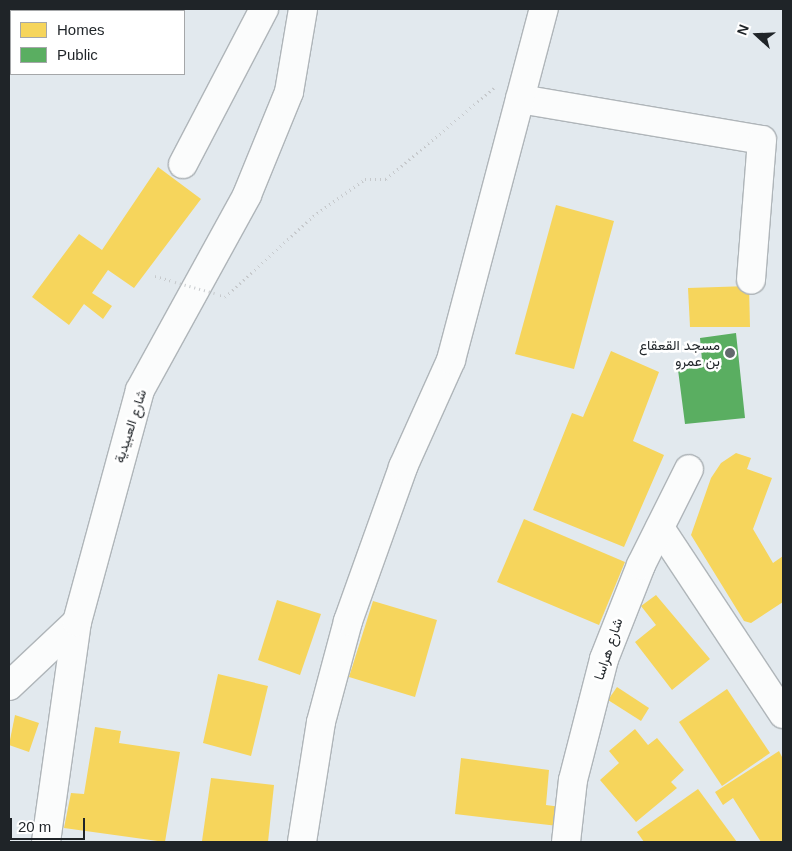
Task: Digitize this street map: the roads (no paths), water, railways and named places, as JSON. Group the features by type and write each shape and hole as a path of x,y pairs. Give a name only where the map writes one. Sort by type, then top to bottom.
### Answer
{"street":[{"path":"183,164 264,9"},
{"name":"شارع العبيدية","path":"46,842 76,622 140,390 247,195 289,92 303,9"},
{"path":"302,842 321,722 348,621 403,467 450,360 520,99 527,64 544,9"},
{"path":"520,99 762,140 751,280"},
{"name":"شارع هراسا","path":"566,842 574,780 602,668 620,614 689,469"},
{"path":"660,528 783,714"},
{"path":"9,686 76,622"}],"place":[{"name":"مسجد القعقاع بن عمرو","path":"730,353"}]}
